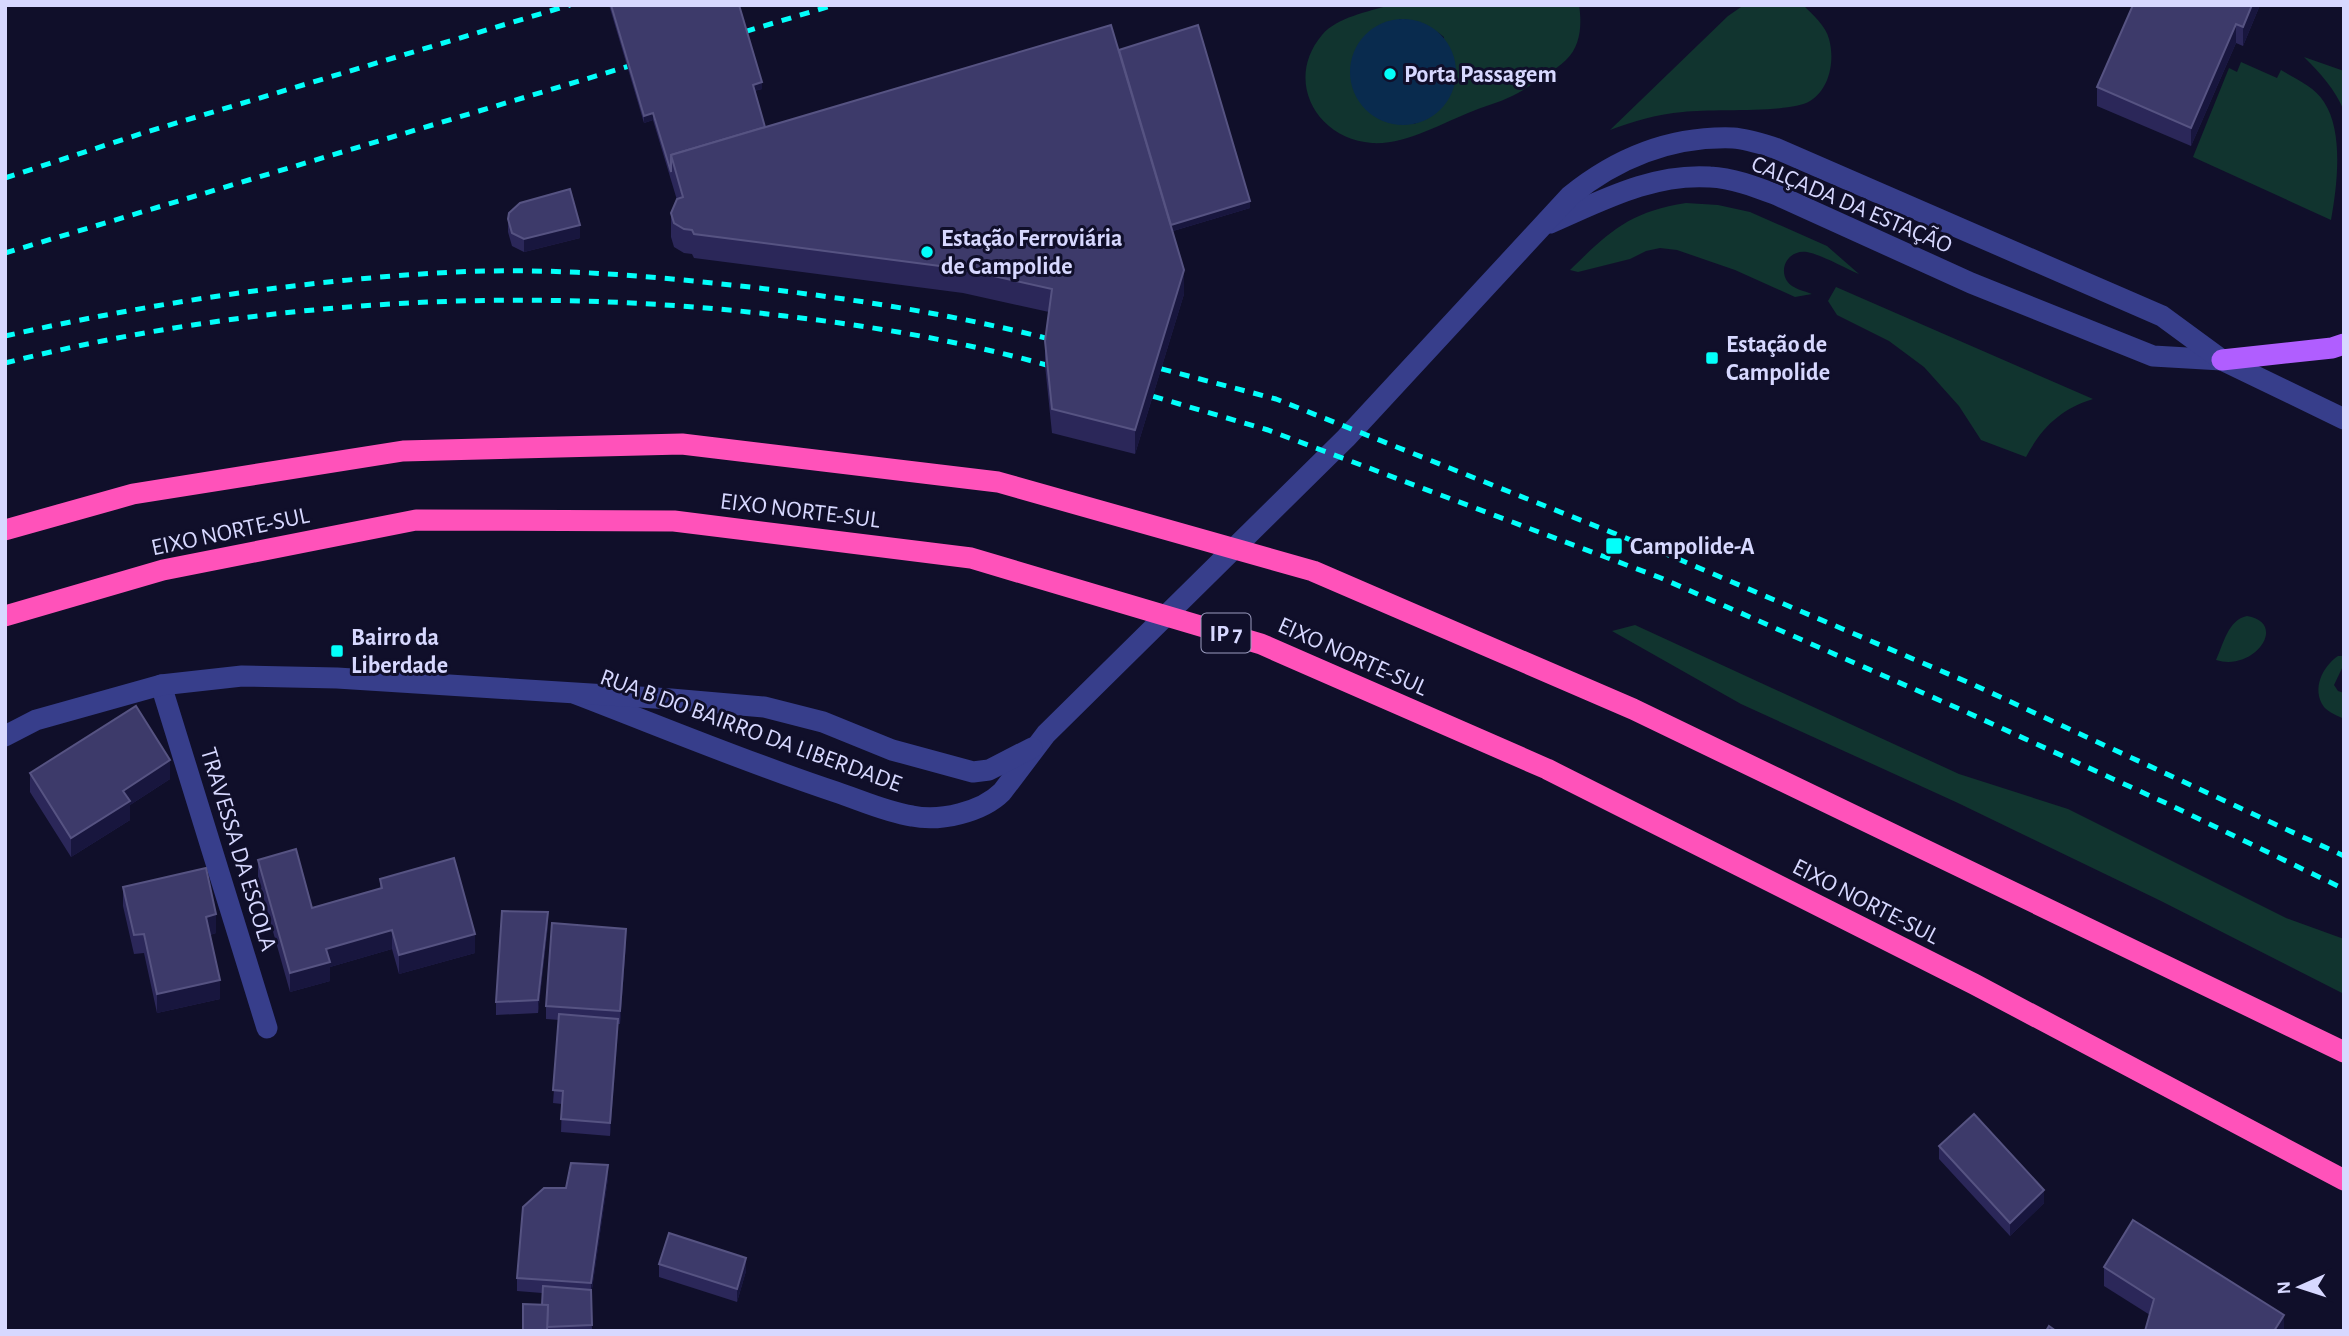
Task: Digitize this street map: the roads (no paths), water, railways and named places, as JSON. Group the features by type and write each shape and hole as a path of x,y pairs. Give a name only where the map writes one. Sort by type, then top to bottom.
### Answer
{"highway":[{"name":"EIXO NORTE-SUL","path":"5,530 133,494 403,451 682,444 999,482 1313,571 1633,709 2344,1052"},
{"name":"EIXO NORTE-SUL","path":"5,616 163,570 416,520 674,521 971,558 1261,644 1547,769 1962,978 2344,1180"}],"main road":[{"path":"2222,360 2332,348 2344,344"}],"street":[{"name":"CALÇADA DA ESTAÇÃO","path":"1541,227 1570,196 1596,175 1627,159 1658,148 1702,139 1735,138 1776,148 2162,316 2222,360 2344,419"},
{"name":"CALÇADA DA ESTAÇÃO","path":"1541,227 1650,182 1710,177 1748,184 1971,284 2153,356 2222,360"},
{"path":"1040,741 1346,438 1541,227"},
{"name":"RUA B DO BAIRRO DA LIBERDADE","path":"5,736 36,720 162,685 243,676 337,678 764,707 822,722 892,750 973,772 989,770 1040,741"},
{"name":"TRAVESSA DA ESCOLA","path":"162,685 267,1028"},
{"name":"RUA B DO BAIRRO DA LIBERDADE","path":"576,694 783,775 913,817 960,813 994,800 1040,741"}],"water":[{"path":"1403,19 1423,23 1440,35 1452,52 1456,72 1452,92 1440,109 1423,121 1403,125 1383,121 1366,109 1354,92 1350,72 1354,52 1366,35 1383,23"}],"railway":[{"path":"5,178 143,133 570,5"},
{"path":"727,37 834,5"},
{"path":"5,253 646,61"},
{"path":"5,336 166,304 273,288 436,273 510,271 658,278 816,295 941,315 1065,343"},
{"path":"5,363 101,341 197,324 295,312 491,300 688,306 785,316 926,337 1064,370"},
{"path":"1143,364 1276,399 1671,556 1972,684 2344,856"},
{"path":"1135,391 1268,430 1661,578 1964,711 2168,804 2344,889"}],"place":[{"name":"Porta Passagem","path":"1390,74"},
{"name":"Estação Ferroviária de Campolide","path":"927,252"},
{"name":"Estação de Campolide","path":"1712,358"},
{"name":"Campolide-A","path":"1614,546"},
{"name":"Bairro da Liberdade","path":"337,651"}]}
